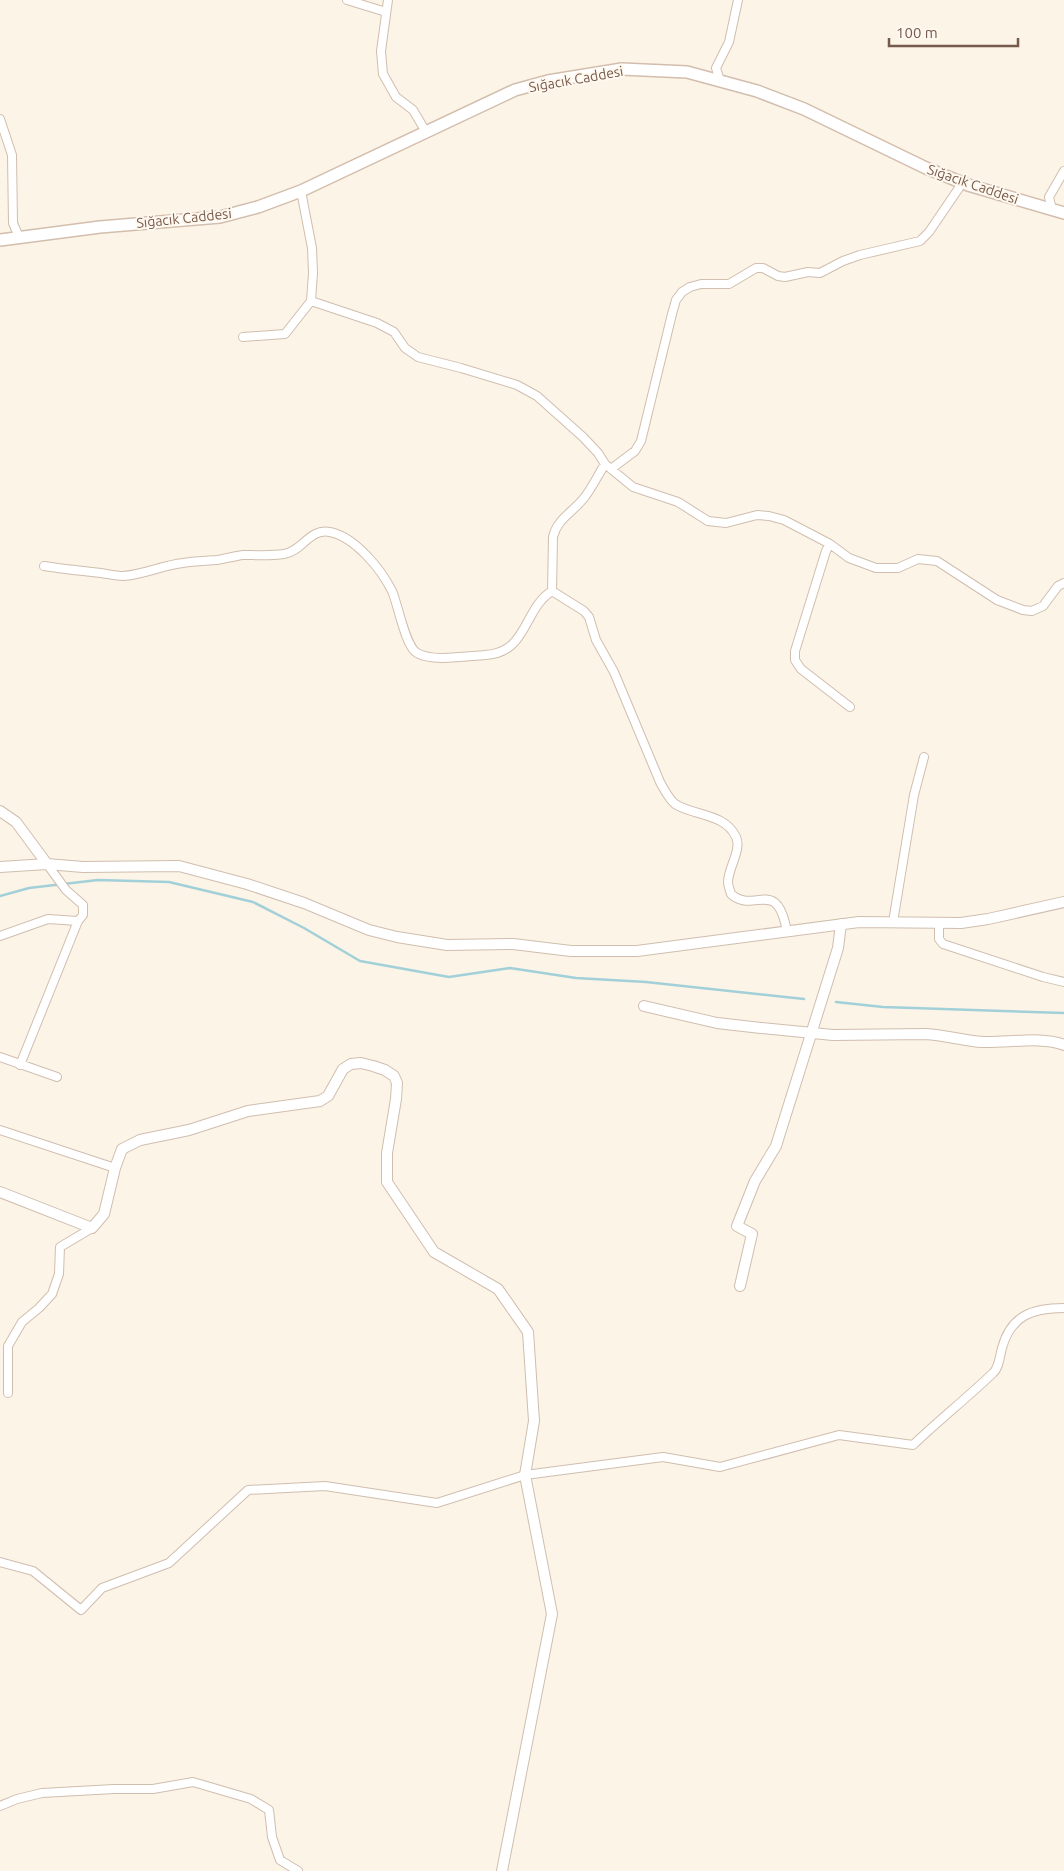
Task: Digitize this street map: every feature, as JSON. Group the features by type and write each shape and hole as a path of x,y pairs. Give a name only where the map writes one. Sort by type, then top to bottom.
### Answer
{"main road":[{"name":"Sığacık Caddesi","path":"0,240 100,226 220,217 258,207 301,192 515,90 548,81 622,69 687,72 757,91 804,109 910,160 968,185 1064,213"}],"street":[{"path":"347,0 386,12"},
{"path":"388,0 381,51 383,74 396,97 413,110 426,132"},
{"path":"720,81 716,68 729,42 738,0"},
{"path":"0,119 12,156 13,223 19,237"},
{"path":"1052,210 1049,197 1064,171"},
{"path":"552,591 552,537 555,529 584,498 608,466 635,451 641,441 672,314 676,300 682,292 690,287 701,284 729,284 756,268 763,268 778,276 786,277 808,272 820,272 843,260 884,248 913,244 920,241 929,232 961,185 968,185"},
{"path":"243,337 285,334 311,301 312,248 301,192"},
{"path":"311,301 377,323 394,332 405,348 418,357 508,382 530,392 583,437 608,466 633,487 678,502 708,521 726,523 757,515 784,520 830,544 849,558 876,568 898,568 918,559 937,561 996,600 1024,610 1032,611 1042,606 1058,586 1064,583"},
{"path":"44,566 123,576 181,563 219,560 240,555 289,553 297,549 314,533 331,532 345,538 363,552 378,569 392,591 412,649 417,653 435,658 494,655 506,650 522,634 537,606 552,591"},
{"path":"830,544 826,550 795,651 795,660 801,669 850,707"},
{"path":"552,591 584,611 589,617 596,640 614,672 668,797 684,808 719,820 736,836 737,845 728,883 731,894 741,900 767,898 773,901 784,914 787,932"},
{"path":"893,922 914,795 924,757"},
{"path":"0,811 16,822 66,890 83,905 83,915 78,921 20,1065"},
{"path":"0,867 47,864 83,867 179,866 255,886 304,903 369,930 447,946 513,944 572,951 637,951 859,922 939,924 988,920 1064,902"},
{"path":"0,937 48,919 78,921"},
{"path":"740,1286 752,1234 736,1226 755,1181 776,1146 838,948 841,924"},
{"path":"939,924 939,939 943,944 1064,982"},
{"path":"644,1006 717,1023 833,1035 939,1034 982,1042 1034,1041 1064,1045"},
{"path":"0,1057 57,1077"},
{"path":"8,1393 8,1346 22,1322 52,1294 59,1274 60,1247 92,1228 104,1214 115,1168 122,1149 140,1140 189,1130 248,1111 320,1101 328,1096 343,1069 351,1064 361,1063 373,1066 394,1076 397,1083 396,1099 387,1153 387,1182 434,1252 498,1288 528,1332 534,1420 525,1475 552,1614 502,1871"},
{"path":"0,1130 115,1168"},
{"path":"0,1192 92,1228"},
{"path":"0,1562 33,1571 81,1610 102,1588 169,1563 248,1490 325,1486 437,1503 525,1475 663,1457 720,1467 839,1436 913,1445 996,1371 1004,1341 1015,1323 1023,1316 1034,1311 1045,1308 1064,1308"},
{"path":"0,1806 17,1799 42,1793 114,1789 153,1790 193,1782 251,1799 269,1810 272,1837 280,1860 298,1871"}],"waterway":[{"path":"0,896 29,888 98,880 169,882 253,902 304,928 360,961 449,977 510,968 576,978 646,982 804,999"},
{"path":"836,1002 883,1007 1064,1013"}]}
